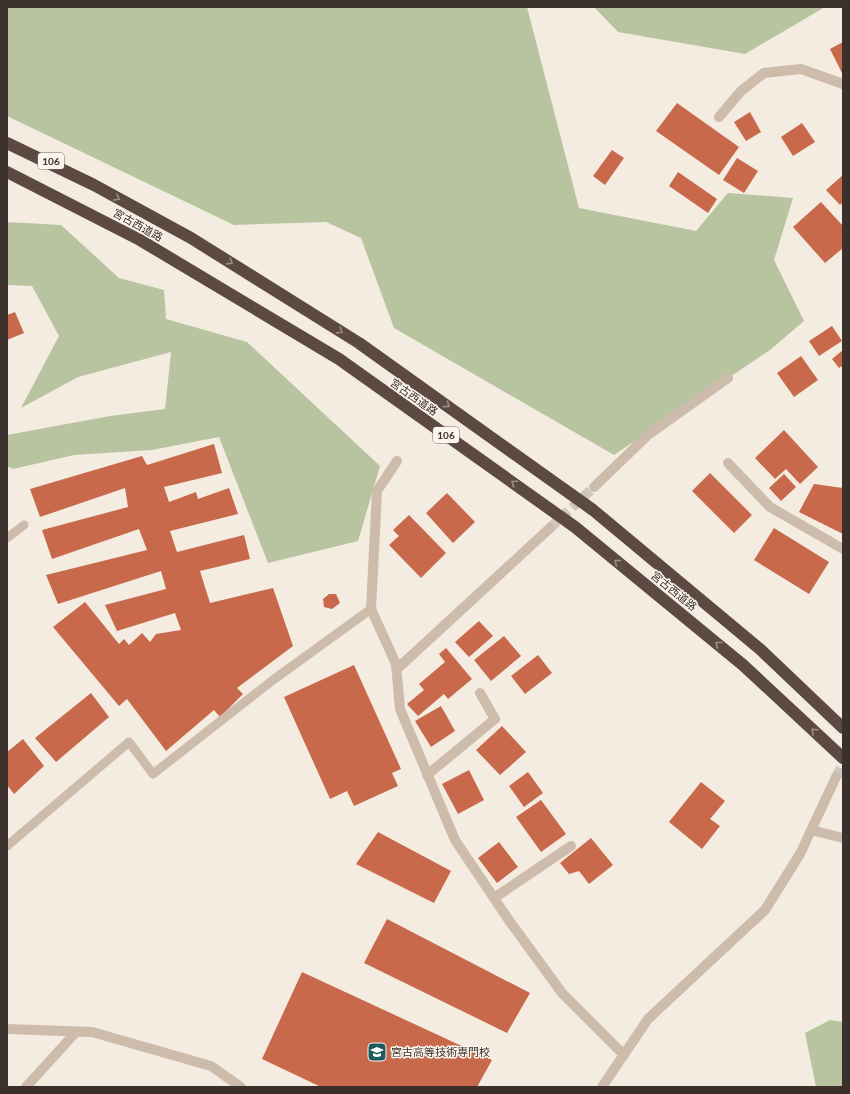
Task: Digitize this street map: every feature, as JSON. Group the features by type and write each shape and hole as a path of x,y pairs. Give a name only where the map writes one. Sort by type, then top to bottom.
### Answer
{"highway":[{"name":"106","path":"7,137 94,185"},
{"name":"宮古西道路","path":"7,143 94,185 191,238 359,343 593,510 761,650 843,728"},
{"name":"宮古西道路","path":"7,172 77,206 140,240 339,359 575,527 743,665 843,758"},
{"name":"106","path":"7,175 77,206"}],"street":[{"path":"719,117 741,91 764,74 801,69 843,84"},
{"path":"594,487 648,434 728,378"},
{"path":"397,461 377,491 371,609 397,670 400,709 455,840 494,898 562,993 624,1055"},
{"path":"728,463 770,507 843,549"},
{"path":"397,670 550,528"},
{"path":"427,775 495,719 480,693"},
{"path":"602,1087 648,1019 766,910 800,854 836,776"},
{"path":"811,830 843,838"},
{"path":"494,898 571,846"},
{"path":"7,1029 92,1032 211,1066 241,1087"},
{"path":"26,1087 76,1032"}],"lane":[{"path":"7,538 24,525"},
{"path":"7,846 129,742 153,774 273,680 371,609"}],"green space":[{"path":"7,7 527,7 579,208 696,231 728,193 793,198 774,260 804,321 770,350 614,455 394,328 361,238 326,222 234,225 7,116"},
{"path":"594,7 825,7 745,54 618,32"},
{"path":"7,222 61,225 119,278 164,290 166,319 247,342 380,466 358,541 268,563 219,437 152,450 74,455 13,469 7,466 7,435 110,416 165,409 171,352 78,377 21,408 59,336 32,286 7,285"},
{"path":"830,1020 843,1022 843,1087 816,1087 805,1033"}],"building":[{"path":"843,42 843,75 830,49"},
{"path":"677,103 739,147 719,175 656,131"},
{"path":"750,112 761,132 746,141 734,122"},
{"path":"802,123 815,142 793,156 781,137"},
{"path":"612,150 624,158 605,185 593,176"},
{"path":"737,158 758,171 744,193 723,180"},
{"path":"678,172 717,199 708,213 669,186"},
{"path":"843,175 843,202 840,205 826,190"},
{"path":"821,202 843,226 843,248 825,263 793,227"},
{"path":"15,312 24,333 7,340 7,315"},
{"path":"832,326 842,341 819,356 809,341"},
{"path":"843,350 843,365 839,368 832,359"},
{"path":"801,356 818,380 794,397 777,373"},
{"path":"784,430 818,467 800,484 786,469 775,479 755,458"},
{"path":"214,444 222,473 164,487 169,502 196,492 198,499 229,488 238,514 170,531 177,552 244,535 250,559 200,571 210,603 273,588 293,646 237,688 243,694 220,717 214,710 166,751 127,699 119,706 53,627 85,602 119,644 124,639 129,645 142,633 150,642 156,634 181,630 175,613 117,631 105,605 166,589 161,571 58,604 46,575 147,550 139,529 52,559 42,530 128,507 125,488 40,517 30,489 142,456 147,465"},
{"path":"710,473 752,515 734,533 692,491"},
{"path":"784,474 796,487 781,501 769,488"},
{"path":"814,484 843,488 843,534 799,512"},
{"path":"447,493 475,522 453,543 426,513"},
{"path":"409,515 446,553 421,578 389,545 399,536 393,530"},
{"path":"774,528 829,562 809,594 754,560"},
{"path":"329,594 336,594 340,603 332,609 324,607 323,599"},
{"path":"479,621 493,636 469,657 455,642"},
{"path":"504,636 521,656 491,681 474,660"},
{"path":"446,648 472,679 448,699 444,694 418,716 407,704 424,690 419,684 445,662 439,654"},
{"path":"538,655 552,673 525,694 511,676"},
{"path":"354,665 401,769 392,773 398,786 354,806 347,791 330,799 284,697"},
{"path":"91,693 109,717 56,762 35,738"},
{"path":"441,706 455,731 431,747 415,721"},
{"path":"502,726 526,752 500,775 476,750"},
{"path":"23,739 44,766 14,794 7,785 7,752"},
{"path":"469,770 484,800 458,814 442,784"},
{"path":"528,772 543,793 524,807 509,786"},
{"path":"701,782 725,801 710,819 720,826 702,849 669,822"},
{"path":"541,800 566,834 541,852 516,817"},
{"path":"378,832 451,871 434,903 356,864"},
{"path":"591,838 613,865 589,884 579,871 569,874 560,863"},
{"path":"499,842 518,867 497,883 478,858"},
{"path":"387,919 530,993 507,1033 364,963"},
{"name":"宮古高等技術専門校","path":"302,972 492,1060 477,1087 321,1087 262,1059"}],"tunnel":[{"path":"550,528 594,487"},
{"path":"836,777 843,764"}],"place":[{"name":"宮古高等技術専門校","path":"377,1052"}]}
